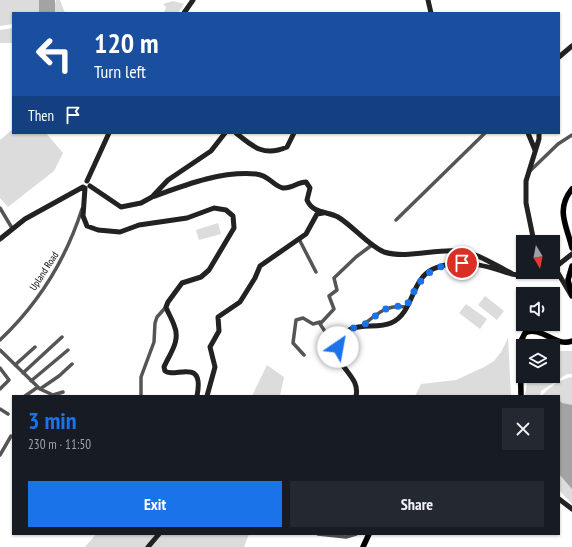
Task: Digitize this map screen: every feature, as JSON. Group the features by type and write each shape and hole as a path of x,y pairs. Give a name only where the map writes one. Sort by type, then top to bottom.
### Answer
{"main road":[{"path":"572,189 565,199 563,211 572,248"},
{"path":"572,266 568,280 572,296"},
{"path":"521,395 520,343 525,333 536,332 564,343 572,342"},
{"path":"363,547 369,535"}],"street":[{"path":"185,12 193,0"},
{"path":"428,0 431,12"},
{"path":"560,56 572,46"},
{"path":"109,134 86,185 83,216 85,224 91,229 120,232 139,225 187,218 210,208 226,210 233,216 234,228 209,270 201,277 182,283 166,307 157,316 154,342 141,377 142,395"},
{"path":"152,197 168,180 211,150 224,134"},
{"path":"237,134 248,145 271,151 287,147 294,134"},
{"path":"396,220 484,134"},
{"path":"528,134 536,150"},
{"path":"533,235 526,203 526,181 536,150 539,134"},
{"path":"526,181 535,165 558,144 572,135"},
{"path":"86,185 121,207 141,203 152,197 210,178 258,174 270,179 282,188 290,187 301,182 306,182 310,188 307,200 314,210 339,218 372,245 384,251 396,254 463,252 486,260 511,273"},
{"path":"0,239 12,228 86,185"},
{"name":"Upland Road","path":"0,340 28,310 61,262 72,238 84,200"},
{"path":"0,208 2,216 12,228"},
{"path":"207,395 215,364 210,345 219,331 218,317 240,302 255,278 260,266 309,232 317,214 326,213"},
{"path":"299,239 316,272"},
{"path":"304,355 293,342 294,323 298,319 303,318 313,324 320,322 334,309 329,296 336,290 334,278 356,257 372,245"},
{"path":"560,263 572,254"},
{"path":"364,325 390,324 401,316 417,284 424,275 441,266 462,263 477,264 516,274"},
{"path":"560,277 572,296"},
{"path":"356,395 354,381 340,363 338,356 340,341 350,330 364,325 387,308 400,306 406,307"},
{"path":"166,307 175,325 176,337 175,344 164,367 165,371 171,373 190,371 194,374 199,383 197,395"},
{"path":"320,322 320,327 326,334 340,341"},
{"path":"23,373 62,337"},
{"path":"15,365 35,347"},
{"path":"0,350 39,388 53,395 63,392"},
{"path":"31,381 68,350"},
{"path":"27,395 59,376 72,364"},
{"path":"0,368 9,380 0,389"},
{"path":"0,409 8,414"},
{"path":"0,455 11,436"},
{"path":"560,500 572,509"},
{"path":"148,547 158,535"},
{"path":"327,535 346,537 353,535"}],"shaded area":[{"path":"0,0 51,0 50,12 12,12 12,24 0,26"},
{"path":"39,0 55,0 55,12 39,12"},
{"path":"56,0 60,0 65,12 53,12"},
{"path":"173,1 184,4 179,12 164,12 166,7 163,4"},
{"path":"12,28 12,43 0,43 0,30"},
{"path":"12,130 12,134 47,134 63,153 54,171 8,207 0,198 0,140"},
{"path":"218,223 221,234 199,240 196,230"},
{"path":"485,296 504,311 497,320 478,305"},
{"path":"466,304 487,319 480,329 459,313"},
{"path":"508,338 511,395 416,395 421,384 456,380 494,361 501,352"},
{"path":"560,351 572,351 572,374 567,374 560,379"},
{"path":"267,365 284,377 280,395 252,395"},
{"path":"572,377 572,504 560,491 560,395 543,395 555,384 560,383 560,381"},
{"path":"527,383 553,383 541,391 540,395 525,395"},
{"path":"560,401 562,403 572,405 572,489 560,475"},
{"path":"95,535 249,535 244,547 85,547"}],"route":[{"path":"338,347 345,334 356,327 364,325 381,310 394,306 406,307 417,284 424,275 441,266 462,263"}]}
